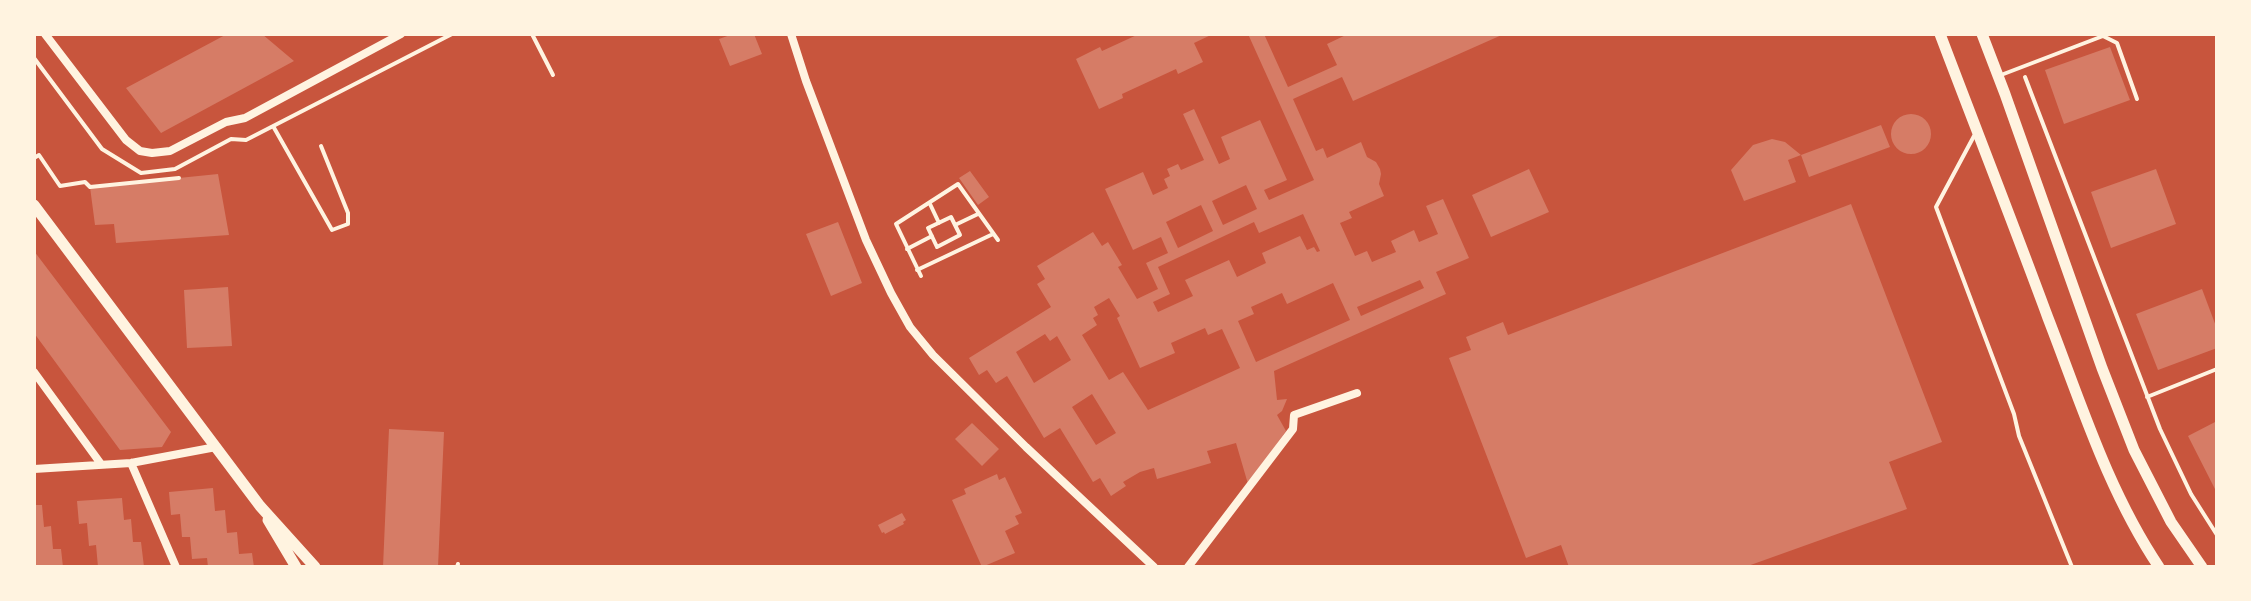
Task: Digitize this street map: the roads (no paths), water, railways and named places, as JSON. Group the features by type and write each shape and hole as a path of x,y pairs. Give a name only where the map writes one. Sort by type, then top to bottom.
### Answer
{"street":[{"path":"45,34 126,140 140,151 152,153 170,151 226,122 245,118 401,34"},
{"path":"791,34 866,240 910,327 933,355 1016,437 1154,567"},
{"path":"1940,34 2087,423 2139,537 2159,567"},
{"path":"1982,34 2134,450 2171,522 2202,567"},
{"path":"34,205 260,506 315,567"},
{"path":"34,372 101,464"},
{"path":"1188,567 1293,429 1294,415 1357,393"},
{"path":"34,469 131,463 216,447"},
{"path":"131,463 176,567"},
{"path":"260,506 296,567"}],"lane":[{"path":"1998,75 2103,36 2117,43 2137,99"},
{"path":"1977,131 1936,207 2014,414 2019,436 2072,567"}]}
